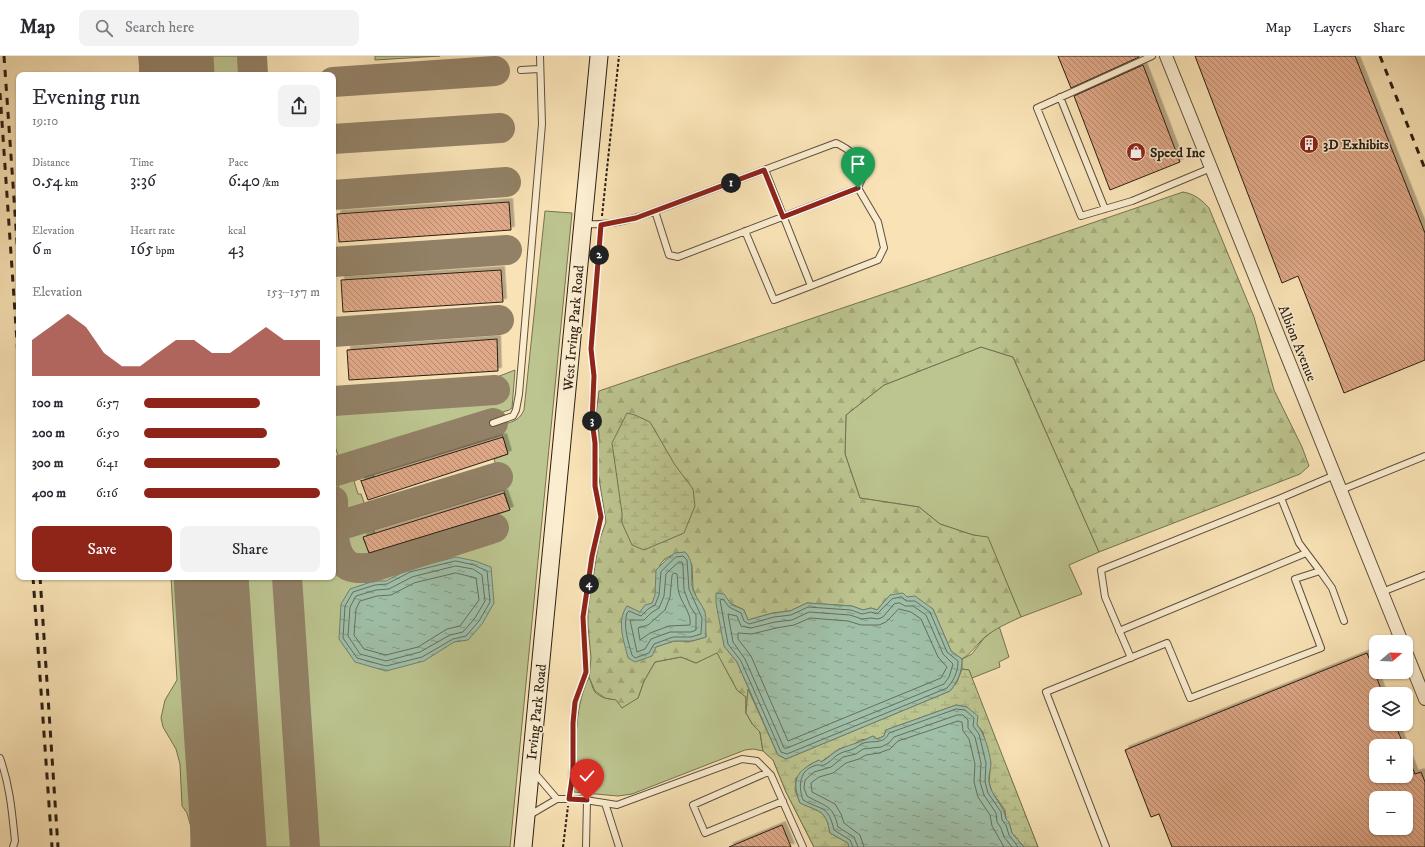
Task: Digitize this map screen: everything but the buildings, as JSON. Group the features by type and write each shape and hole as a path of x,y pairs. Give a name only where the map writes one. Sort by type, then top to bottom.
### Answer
{"main road":[{"name":"West Irving Park Road","path":"549,576 599,56"},
{"name":"Irving Park Road","path":"523,847 549,576"}],"street":[{"name":"Albion Avenue","path":"1166,56 1399,635"},
{"path":"1413,669 1425,699"}],"lane":[{"path":"493,423 513,416 516,410 519,394 542,124 539,69 540,56"},
{"path":"1152,56 1037,108 1081,216 1132,201 1211,168"},
{"path":"521,70 539,69"},
{"path":"1060,97 1105,209"},
{"path":"583,224 601,225 636,218 836,143 850,150 859,162 863,176 858,188 678,257 669,255 655,211"},
{"path":"764,170 811,286"},
{"path":"745,231 774,300 811,286 878,260 884,248 878,222 858,188"},
{"path":"1341,490 1425,456"},
{"path":"1131,658 1105,597 1101,570 1335,475"},
{"path":"1281,498 1299,543 1332,588 1344,621"},
{"path":"1119,631 1306,553"},
{"path":"1106,847 1046,692 1167,643 1190,698 1321,648 1295,579 1320,571"},
{"path":"1382,592 1425,575"},
{"path":"0,758 8,780 12,800 15,841 12,847"},
{"path":"526,818 557,799 587,800 617,805 742,759 757,760 768,772 783,801 803,847"},
{"path":"530,768 557,799"},
{"path":"768,772 693,805 705,833 783,801"},
{"path":"586,847 587,800"},
{"path":"605,803 619,847"}],"path":[{"path":"563,847 573,773 573,723 575,702 586,672 583,617 592,556 601,517 595,486 595,443 592,421 594,376 591,349 601,225 619,56"}],"green space":[{"path":"139,56 150,56 151,72 140,72"},
{"path":"200,56 241,56 242,72 202,72"},
{"path":"375,56 440,56 375,60"},
{"path":"1183,192 1197,197 1209,208 1254,317 1274,390 1302,447 1309,466 1300,474 1099,552 1013,357 981,347 884,385 846,415 845,454 860,498 919,507 940,524 973,535 988,537 1021,617 989,634 962,659 951,651 933,609 907,597 890,595 877,610 871,608 863,610 852,606 807,603 790,611 773,613 748,620 744,610 728,602 724,646 737,662 778,755 786,759 957,682 962,669 1008,771 1038,847 1024,847 1012,833 809,765 849,847 814,847 786,792 773,760 763,751 760,732 753,725 746,713 746,697 737,690 717,653 696,663 681,657 655,662 644,681 638,698 622,708 616,700 605,698 595,691 589,677 591,658 588,609 599,541 606,522 598,472 599,434 596,415 599,391","holes":["685,552 692,565 693,588 698,602 704,611 706,637 692,641 674,641 656,647 627,606 640,613 652,603 657,588 658,573 664,560 672,555"]},
{"path":"545,211 572,213 510,847 314,847 296,580 336,580 336,564 344,572 363,575 387,573 441,557 503,533 498,514 510,510 494,459 508,454 499,426 517,419 524,410"},
{"path":"981,347 1013,357 1099,552 1069,565 1082,594 1021,617 988,538 973,535 940,524 919,507 860,498 845,454 846,415 884,385"},
{"path":"515,370 512,408 509,410 346,463 341,460 338,455 336,449 336,416 343,412 352,409 500,400 497,377"},
{"path":"627,413 650,422 675,465 693,489 695,506 684,533 644,550 632,545 622,523 622,513 612,443"},
{"path":"365,468 372,470 374,477 361,481 359,479 354,481 358,494 361,494 366,508 358,516 345,516 341,510 338,481 344,476"},
{"path":"370,523 375,534 363,538 369,553 373,552 375,558 367,561 355,562 350,559 344,550 342,535"},
{"path":"171,580 185,580 203,847 191,847 191,827 187,813 182,806 180,764 176,749 163,727 161,718 165,700 177,680"},
{"path":"237,580 277,580 295,847 255,847"},
{"path":"999,626 1009,657 999,662 1000,667 972,678 969,670 962,669 962,659 972,654 984,638"},
{"path":"717,652 737,690 746,697 746,713 753,725 760,732 763,751 753,749 745,750 632,794 618,796 574,792 576,733 580,704 589,677 595,692 604,698 615,700 638,698 644,681 655,662 681,657 696,663"},
{"path":"962,669 969,670 1038,847 1024,847 1012,833 1009,822 1006,819 1005,810 992,792 989,782 990,771 983,732 977,725 967,707 956,705 886,730 884,736 877,739 873,736 860,740 853,745 839,749 821,762 819,760 809,765 796,778 795,790 800,803 821,813 826,820 830,833 848,843 849,847 814,847 786,792 773,760 763,751 760,732 753,725 746,713 748,689 778,755 786,759 950,691 957,682"}],"water":[{"path":"685,552 691,565 693,590 705,612 706,637 692,641 674,641 656,647 652,656 635,662 628,658 623,638 621,625 624,612 627,606 640,612 645,605 652,603 655,595 656,570 675,553"},
{"path":"456,557 475,561 491,567 494,603 482,624 468,640 454,642 424,661 386,671 355,662 339,639 341,604 350,589 374,581 386,581 409,569"},
{"path":"716,593 724,594 731,604 744,610 748,620 773,613 790,611 807,603 852,606 863,610 871,608 877,610 890,595 903,593 907,597 915,596 933,609 951,651 962,659 960,672 950,691 786,759 778,755 737,662 724,646 716,603"},
{"path":"956,705 967,707 978,716 977,725 988,748 991,763 989,780 990,787 1003,809 1012,833 1024,847 849,847 848,843 830,833 826,820 821,813 800,803 797,795 796,782 801,772 811,764 819,760 821,762 840,749 873,736 877,739 884,736 886,730"}],"taxiway":[{"path":"252,56 253,72"},
{"path":"336,82 495,71"},
{"path":"336,139 500,128"},
{"path":"336,195 506,182"},
{"path":"336,262 507,250"},
{"path":"336,332 499,320"},
{"path":"336,401 495,390"},
{"path":"336,471 493,423"},
{"path":"336,527 498,477"},
{"path":"336,548 343,561 349,566 354,568 370,568 494,528"},
{"path":"287,580 305,847"}],"runway":[{"path":"176,56 177,72"},
{"path":"211,580 229,847"}],"railway":[{"path":"4,56 16,227"},
{"path":"1380,56 1425,169"},
{"path":"0,93 16,327"},
{"path":"33,580 52,847"},
{"path":"40,580 58,847"}],"place":[{"name":"3D Exhibits","path":"1309,144"},
{"name":"Speed Inc","path":"1136,152"}],"route":[{"path":"587,800 569,799 573,773 573,723 575,702 586,672 583,617 592,556 601,517 595,486 595,443 592,421 594,376 591,349 601,225 636,218 764,170 783,217 858,188"}]}
